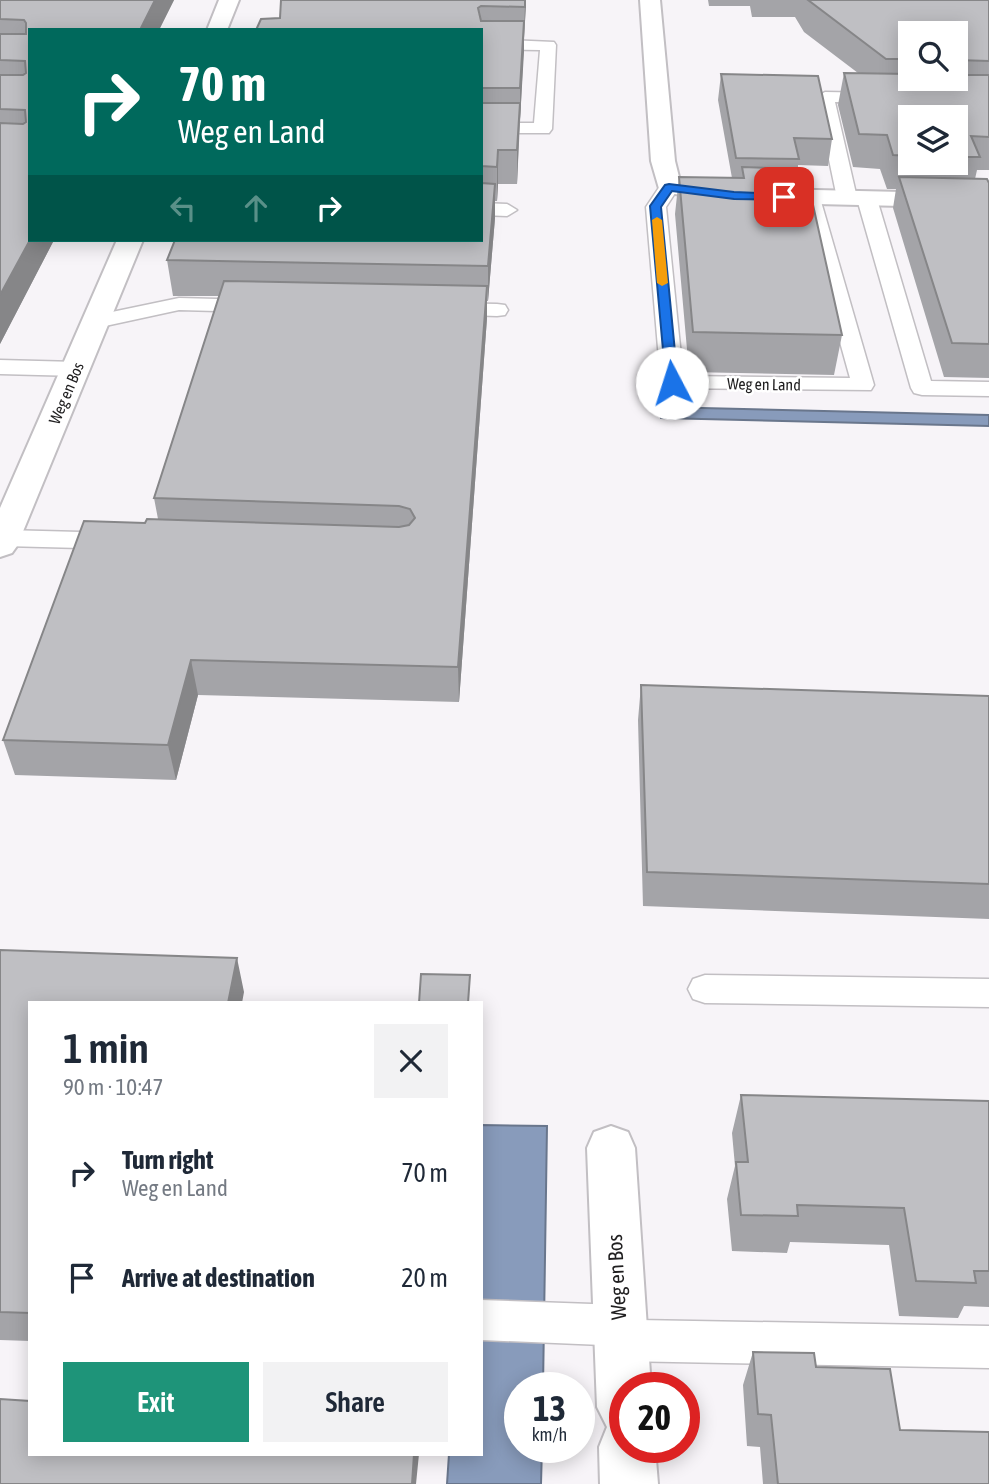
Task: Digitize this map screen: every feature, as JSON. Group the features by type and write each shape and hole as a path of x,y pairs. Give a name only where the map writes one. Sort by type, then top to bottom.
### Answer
{"street":[{"path":"218,28 229,0"},
{"path":"650,0 663,160 669,187 734,195 989,201"},
{"name":"Weg en Bos","path":"2,542 129,242"},
{"name":"Weg en Bos","path":"611,1148 623,1372"},
{"path":"628,1463 629,1484"}],"lane":[{"path":"483,44 548,45 543,129 483,128"},
{"path":"903,99 825,97 922,388 989,389"},
{"name":"Weg en Land","path":"669,187 656,206 672,383 863,385 810,198"},
{"path":"483,209 507,210"},
{"path":"96,323 179,304 275,306"},
{"path":"428,309 497,310"},
{"path":"0,367 77,369"},
{"path":"2,542 138,541"},
{"path":"705,989 989,993"},
{"path":"483,1320 620,1332 989,1347"}],"water":[{"path":"660,407 989,415 989,426 661,418"},
{"path":"483,1125 547,1126 543,1372 504,1372 504,1463 542,1463 541,1484 447,1484 449,1456 483,1456"}],"building":[{"path":"0,0 155,0 141,28 28,28 29,242 0,295 0,123 26,122 25,110 0,109 0,75 26,73 25,61 0,60 0,34 26,34 26,23 24,20 0,19"},
{"path":"281,0 525,0 525,7 478,8 481,21 524,21 520,88 483,88 483,28 257,28 261,19 280,18"},
{"path":"808,0 989,0 989,61 968,60 968,21 898,21 898,59 886,59"},
{"path":"844,73 898,74 898,91 968,91 968,75 989,75 989,137 971,136 980,157 968,157 968,105 898,105 898,155 893,155 887,135 859,134"},
{"path":"721,74 818,76 832,139 794,138 799,159 736,158"},
{"path":"483,103 520,103 517,150 498,150 497,167 483,166"},
{"path":"742,167 805,169 842,335 693,332 679,177 744,178"},
{"path":"899,177 987,179 989,344 952,343"},
{"path":"483,183 495,184 488,266 167,260 174,242 483,242"},
{"path":"224,281 487,286 458,667 191,660 168,745 3,740 84,521 145,523 147,519 399,527 409,525 415,518 410,509 399,506 154,498"},
{"path":"641,685 989,696 989,884 647,872"},
{"path":"0,950 237,958 228,1001 28,1001 28,1313 0,1312"},
{"path":"421,974 470,975 468,1001 419,1001"},
{"path":"741,1095 989,1101 989,1271 974,1271 976,1283 916,1281 904,1208 797,1205 798,1216 741,1215 736,1162 748,1162"},
{"path":"753,1352 814,1353 816,1367 890,1369 900,1430 989,1432 989,1484 778,1484 771,1415 758,1414"},
{"path":"0,1399 28,1401 28,1456 414,1456 412,1484 0,1484"}],"slow traffic":[{"path":"657,220 662,283"}],"route":[{"path":"672,383 656,206 669,187 734,195 784,197"}]}
